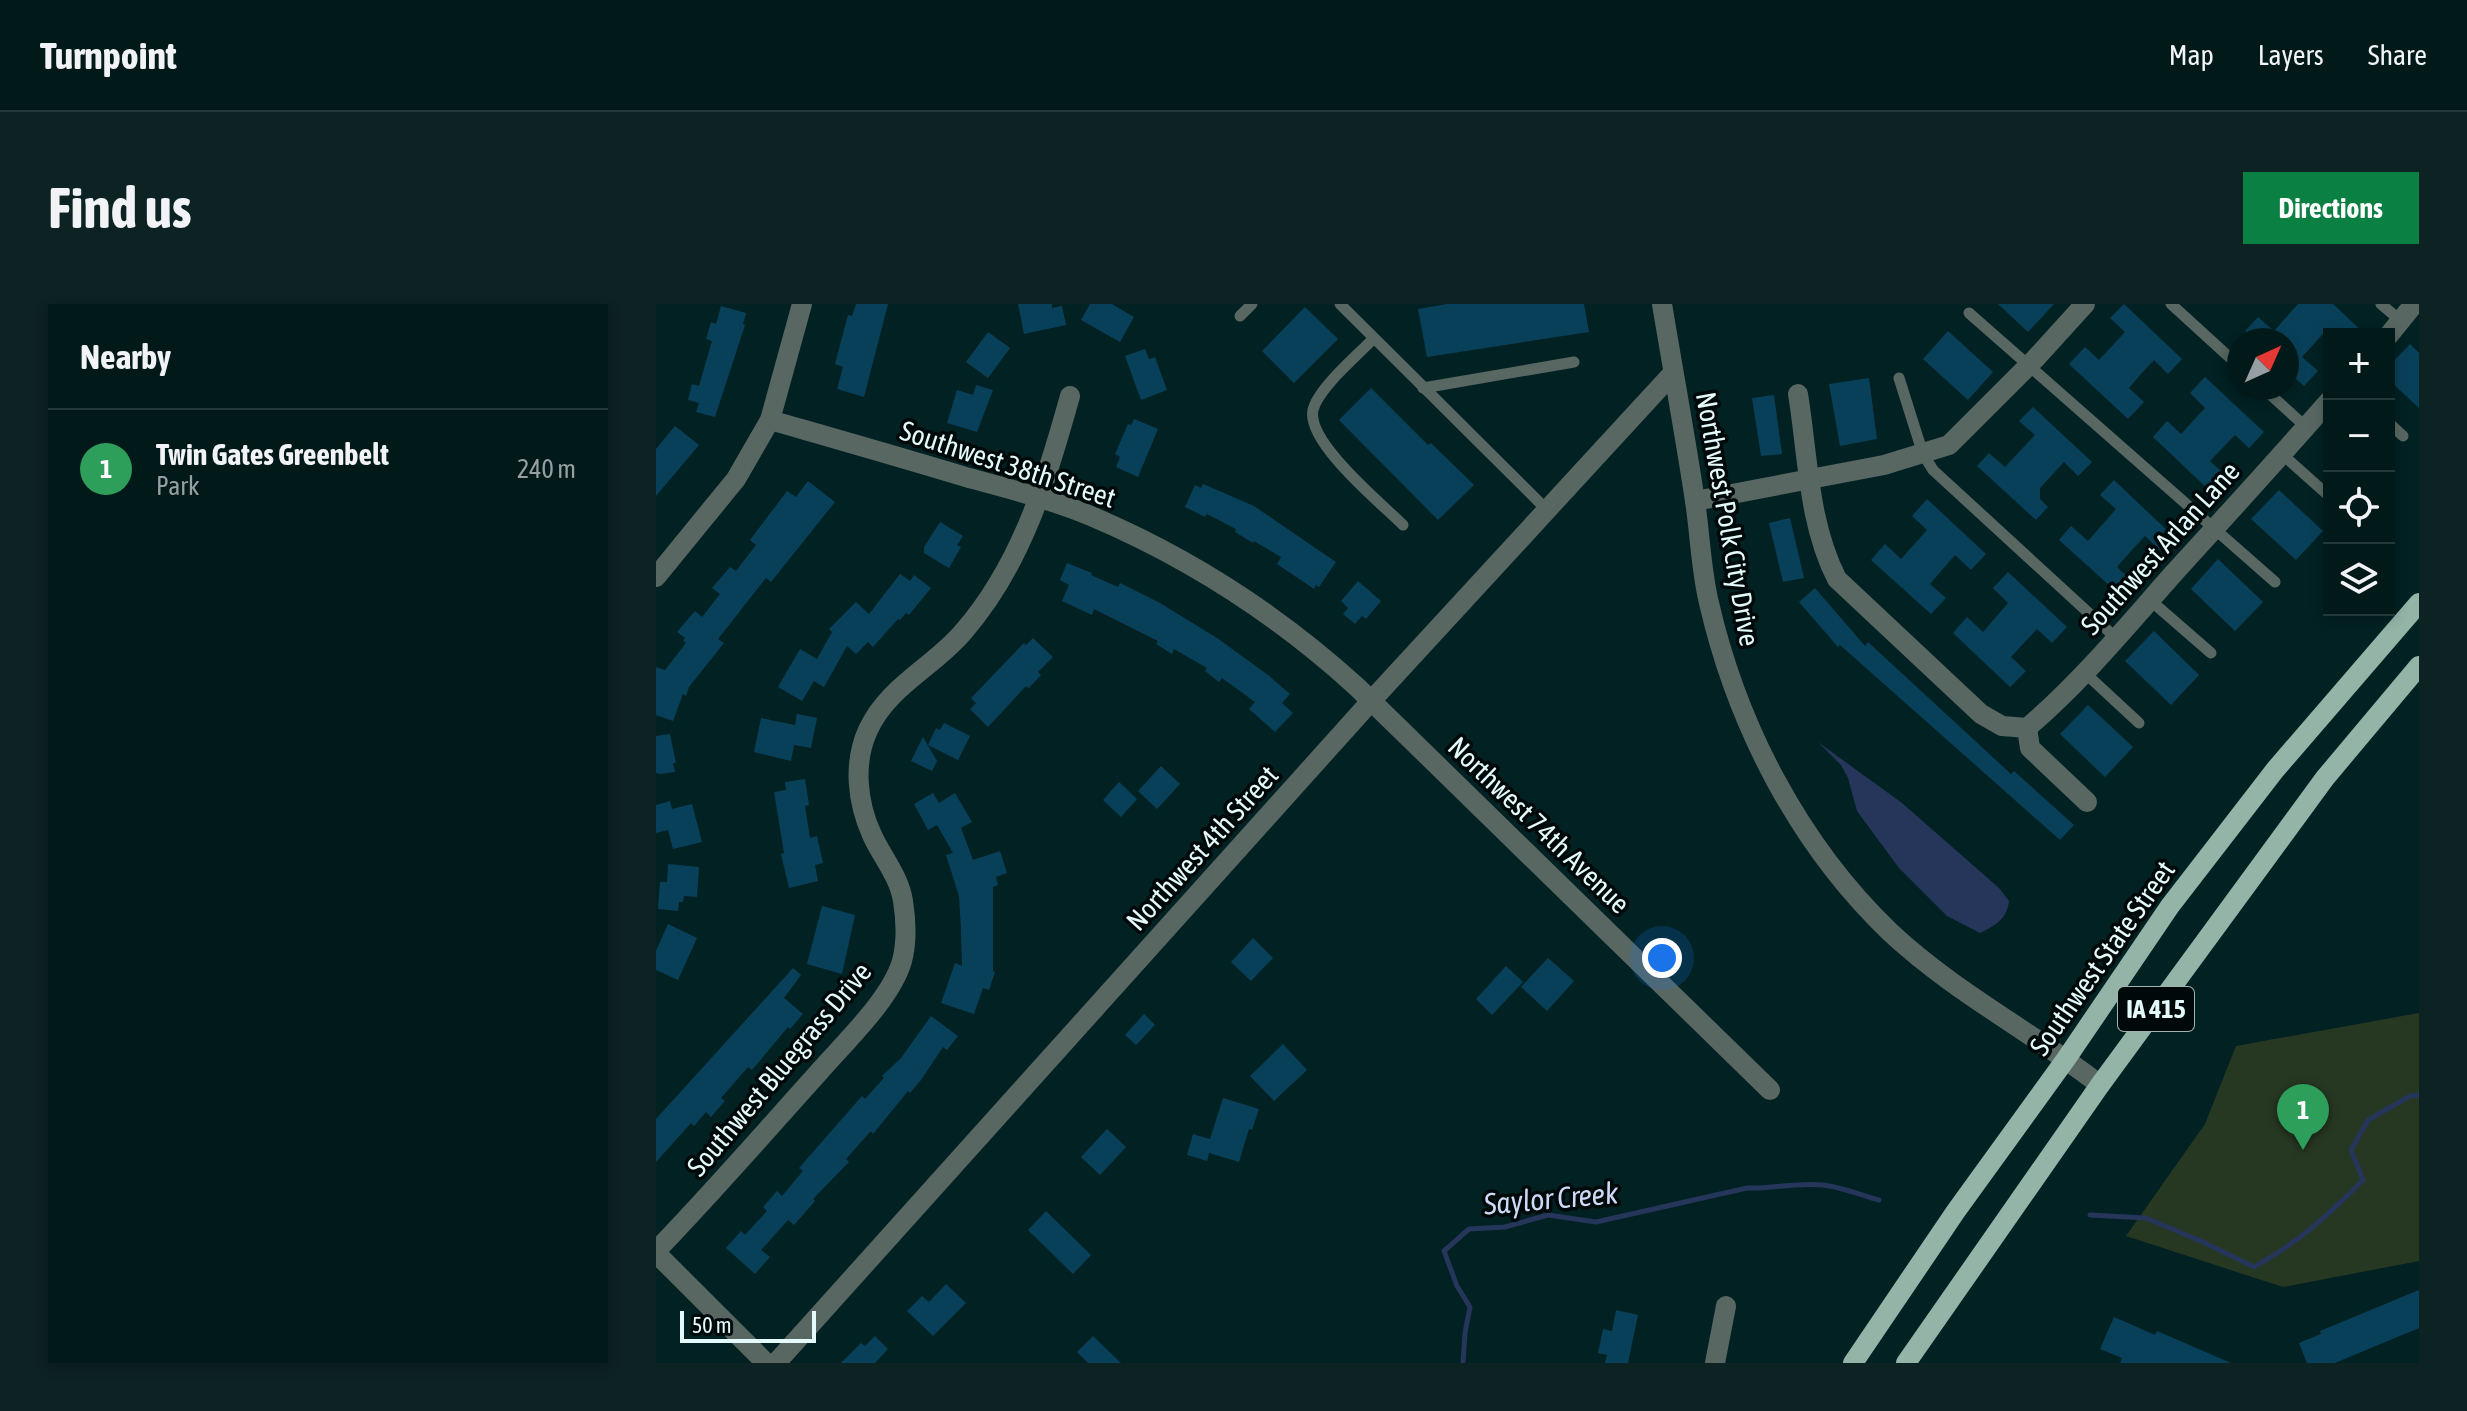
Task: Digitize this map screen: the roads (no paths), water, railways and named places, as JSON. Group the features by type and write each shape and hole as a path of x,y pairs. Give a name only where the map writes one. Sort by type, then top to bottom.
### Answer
{"main road":[{"name":"Southwest State Street","path":"1853,1363 2170,906 2275,770 2419,603"},
{"name":"IA 415","path":"1906,1363 2100,1085 2325,778 2419,666"}],"street":[{"path":"656,577 736,479 770,420 802,304"},
{"name":"Northwest Polk City Drive","path":"1662,304 1709,601 1728,672 1755,739 1789,804 1845,883 1889,931 1970,997 2066,1059"},
{"path":"1695,501 1810,480 1949,445 2085,304"},
{"name":"Northwest 4th Street","path":"776,1363 1372,700 1673,373"},
{"path":"1798,394 1825,556 1837,579 1981,714 2002,726 2027,728 2030,748 2087,802"},
{"name":"Southwest Bluegrass Drive","path":"656,1252 760,1140 865,1019 892,982 902,961 906,931 903,898 890,865 872,835 863,808 858,779 859,753 869,728 889,697 943,654 965,631 989,598 1024,535 1053,458 1070,396"},
{"name":"Southwest Arlan Lane","path":"2027,728 2051,708 2116,638 2323,408"},
{"name":"Southwest 38th Street","path":"770,420 1038,498 1089,515 1142,539 1246,598 1294,632 1372,700"},
{"name":"Northwest 74th Avenue","path":"1372,700 1770,1090"},
{"path":"2066,1059 2100,1085"},
{"path":"656,1252 766,1363"},
{"path":"1715,1363 1726,1306"}],"lane":[{"path":"1240,316 1252,304"},
{"path":"1340,304 1547,510"},
{"path":"2171,304 2227,355"},
{"path":"2381,304 2407,316"},
{"path":"1969,313 2275,582"},
{"path":"1373,339 1323,392 1313,410 1314,428 1328,450 1403,525"},
{"path":"1423,388 1574,362"},
{"path":"1899,378 1923,454 1933,470 2116,638"},
{"path":"2276,400 2306,427"},
{"path":"2395,429 2403,436"},
{"path":"2283,455 2323,491"},
{"path":"2150,600 2211,653"},
{"path":"2084,672 2139,723"}],"water":[{"path":"1818,742 1902,803 1999,888 2009,901 2006,913 1999,921 1980,933 1947,916 1899,868 1857,811 1841,765"}],"waterway":[{"name":"Saylor Creek","path":"2090,1215 2146,1218 2254,1267 2312,1228 2363,1180 2351,1150 2368,1120 2410,1096 2419,1095"},
{"name":"Saylor Creek","path":"1463,1363 1470,1307 1457,1286 1444,1251 1469,1229 1505,1227 1548,1215 1596,1222 1747,1188 1823,1185 1879,1200"}],"place":[{"name":"Twin Gates Greenbelt","path":"2303,1150"}]}
